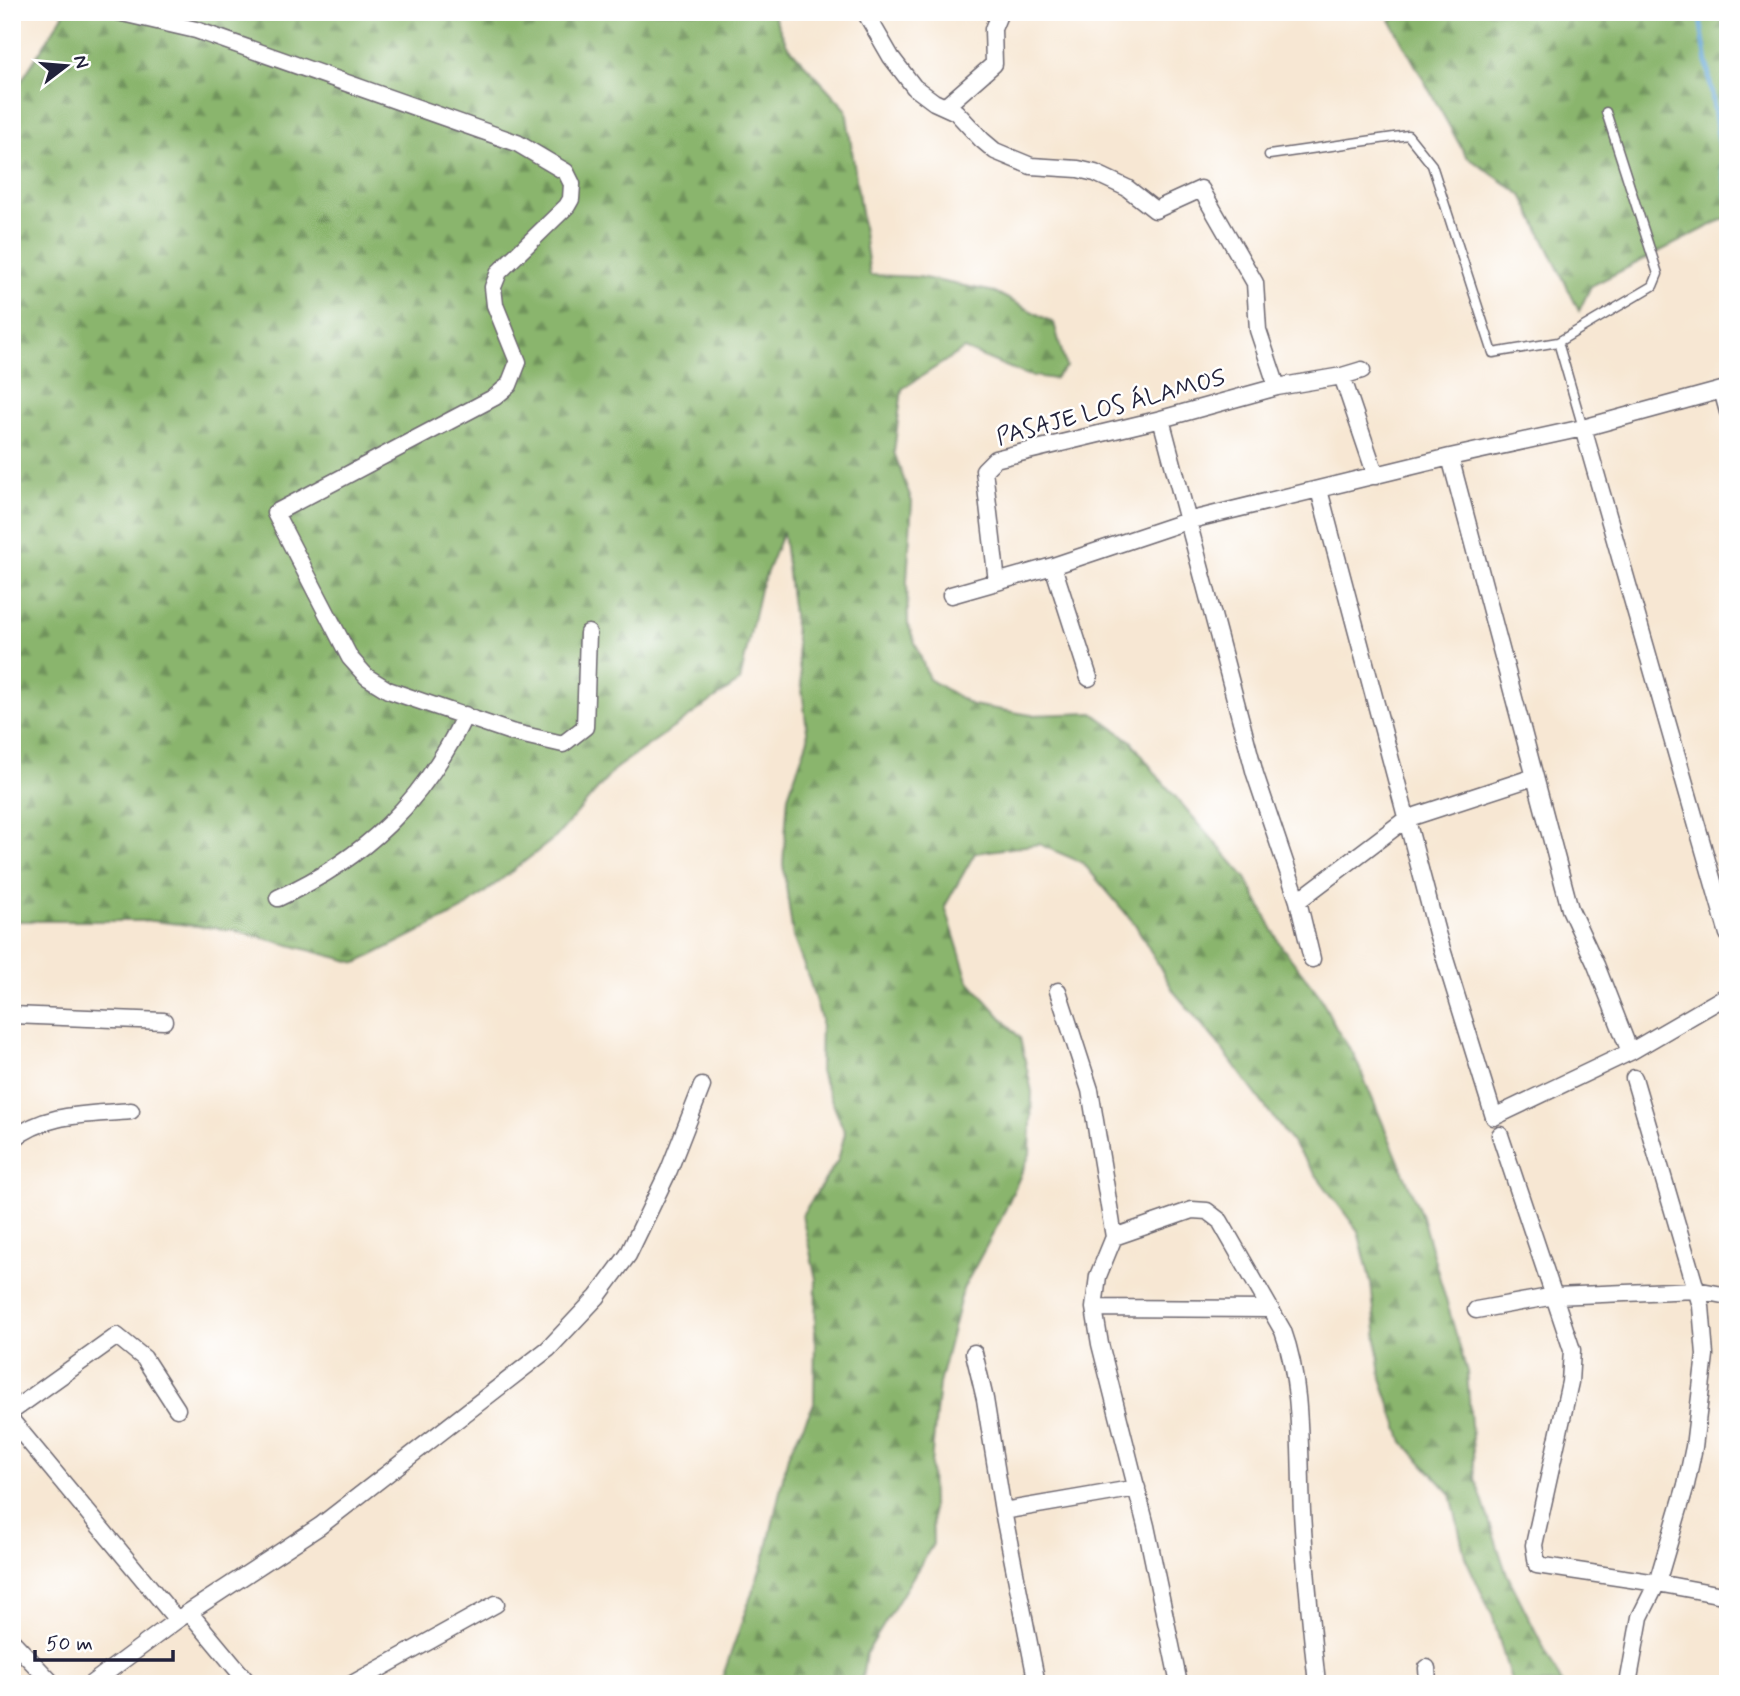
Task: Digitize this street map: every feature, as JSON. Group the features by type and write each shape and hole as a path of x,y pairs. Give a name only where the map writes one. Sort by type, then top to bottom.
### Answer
{"street":[{"path":"118,12 196,30 517,143 566,172 572,191 567,206 504,266 495,279 495,305 518,362 509,385 495,397 275,513 357,668 388,690 511,732 563,744 585,727 588,633"},
{"path":"865,12 891,57 914,87 964,119 989,146 1007,157 1031,166 1078,169 1104,176 1127,188 1154,210 1201,189 1255,283 1258,330 1277,387"},
{"path":"946,106 994,64 993,29 1000,12"},
{"name":"PASAJE LOS ÁLAMOS","path":"996,582 984,470 995,459 1277,387 1362,370"},
{"path":"1342,376 1376,476"},
{"path":"951,595 1053,566 1187,521 1450,457 1583,428 1722,390 1728,412"},
{"path":"1160,419 1255,774 1298,901 1312,959"},
{"path":"1583,428 1728,934"},
{"path":"1450,457 1570,909 1596,965 1630,1052"},
{"path":"1319,490 1437,933 1494,1117 1630,1052 1728,995"},
{"path":"1053,566 1089,678"},
{"path":"278,898 303,887 350,858 395,820 435,771 465,715"},
{"path":"1298,901 1406,819 1534,777"},
{"path":"1058,991 1090,1090 1114,1237 1098,1276 1094,1308 1100,1344 1137,1488 1179,1684"},
{"path":"12,1015 164,1021"},
{"path":"1628,1684 1640,1617 1657,1583 1686,1485 1702,1390 1705,1334 1701,1306 1634,1078"},
{"path":"91,1684 183,1616 320,1526 548,1349 597,1297 628,1255 669,1170 702,1086"},
{"path":"12,1140 34,1125 59,1117 131,1111"},
{"path":"1500,1135 1569,1338 1572,1362 1534,1545 1537,1565 1728,1596"},
{"path":"1114,1237 1192,1210 1207,1211 1220,1221 1283,1331 1296,1385 1303,1537 1317,1684"},
{"path":"1476,1310 1555,1296 1696,1290 1728,1296"},
{"path":"1094,1308 1269,1309"},
{"path":"12,1411 117,1336 144,1359 177,1409"},
{"path":"974,1353 985,1399 1003,1511 1037,1684"},
{"path":"12,1421 183,1616 249,1684"},
{"path":"1003,1511 1137,1488"},
{"path":"352,1684 496,1604"},
{"path":"12,1641 53,1684"}],"lane":[{"path":"1269,155 1408,135 1432,165 1493,353 1558,342 1653,286 1658,274 1606,112"},
{"path":"1558,342 1583,428"}],"green space":[{"path":"65,12 772,12 787,45 846,109 870,275 919,277 995,292 1054,323 1066,367 1054,379 1027,375 964,349 902,389 894,452 912,502 907,581 908,624 929,679 972,705 1031,715 1093,713 1131,741 1160,779 1246,878 1281,946 1320,996 1336,1028 1354,1055 1421,1214 1467,1372 1475,1478 1506,1572 1562,1684 1512,1684 1492,1615 1465,1557 1451,1494 1403,1442 1381,1378 1371,1283 1358,1231 1216,1041 1174,992 1135,924 1083,863 1039,844 975,853 945,906 968,980 1020,1038 1032,1092 1030,1154 1001,1219 963,1289 939,1384 931,1464 933,1544 866,1654 861,1684 720,1684 766,1553 788,1455 814,1404 816,1279 802,1215 838,1160 845,1133 820,1072 821,1019 793,937 783,864 788,796 808,739 783,532 760,589 740,681 616,768 556,837 462,910 357,963 233,930 153,921 12,921 12,104 20,83"},
{"path":"1421,12 1728,12 1728,217 1591,286 1579,311 1522,195 1466,156 1390,20"}],"waterway":[{"path":"1699,12 1728,197"}]}
